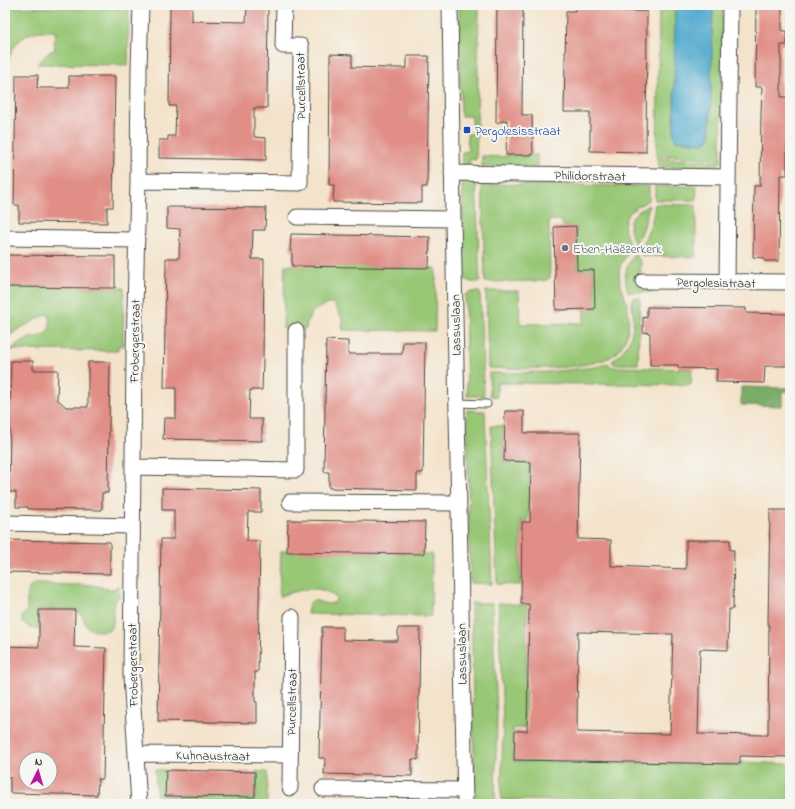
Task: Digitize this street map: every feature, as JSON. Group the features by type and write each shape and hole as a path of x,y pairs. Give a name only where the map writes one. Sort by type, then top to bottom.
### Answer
{"street":[{"name":"Frobergerstraat","path":"139,804 131,675 134,354 141,5"},
{"name":"Purcellstraat","path":"138,181 300,183 301,46 283,46 284,5"},
{"name":"Lassuslaan","path":"450,5 452,219 464,797"},
{"path":"727,282 730,5"},
{"name":"Philidorstraat","path":"452,173 728,177"},
{"path":"297,217 452,219"},
{"path":"5,238 136,240"},
{"name":"Pergolesistraat","path":"643,281 790,282"},
{"path":"133,467 296,470 296,331"},
{"path":"290,502 458,504"},
{"path":"5,523 132,526"},
{"name":"Purcellstraat","path":"290,788 292,617"},
{"name":"Kuhnaustraat","path":"136,754 290,755"},
{"path":"323,789 464,797"}],"lane":[{"path":"456,403 487,404"}],"green space":[{"path":"119,5 129,5 128,65 37,64 48,53 55,49 54,40 56,32 47,31 39,31 25,36 14,47 8,63 5,63 5,7 119,8"},
{"path":"459,5 479,5 477,130 472,130 472,116 461,116"},
{"path":"659,5 675,5 675,140 703,143 710,136 712,5 723,5 721,162 716,167 659,167 657,159","holes":["661,156 718,158 717,161 662,159"]},
{"path":"477,133 476,160 470,159 469,166 462,166 462,152 468,151 467,134"},
{"path":"506,155 537,155 537,167 482,167 482,156 506,157"},
{"path":"462,180 476,180 480,282 471,282 464,279"},
{"path":"482,184 649,186 649,200 629,214 624,225 625,232 632,249 621,264 619,276 627,303 629,321 623,344 615,354 605,360 573,366 517,369 488,368 486,291 519,291 520,324 584,323 584,309 595,308 594,270 577,270 576,227 563,226 561,220 549,220 550,278 544,281 485,282"},
{"path":"655,186 697,186 696,200 655,200"},
{"path":"655,204 696,205 696,257 642,256 638,250 650,228"},
{"path":"649,205 644,227 635,245 630,231 630,221 636,213"},
{"path":"635,254 641,262 640,287 647,287 652,292 628,292 626,272"},
{"path":"285,265 436,268 435,331 343,330 342,318 333,303 322,306 314,311 309,318 306,329 283,328"},
{"path":"5,287 124,288 123,346 118,345 118,351 11,350 22,341 46,333 50,325 50,321 47,314 17,330 5,340"},
{"path":"471,292 480,292 484,396 467,396 465,295"},
{"path":"634,298 640,298 638,364 614,364 612,361 624,349 631,335 633,327 633,310 631,301"},
{"path":"608,363 612,367 692,369 691,385 497,383 497,397 490,396 489,373 547,372 596,367"},
{"path":"741,387 790,388 790,392 782,392 782,406 741,405"},
{"path":"467,410 485,411 492,584 470,583"},
{"path":"491,426 503,426 503,462 530,463 528,521 521,521 520,585 497,584"},
{"path":"281,551 432,554 431,616 307,614 311,602 314,600 331,604 336,601 336,598 326,591 316,589 286,594 279,597"},
{"path":"34,584 92,585 110,589 114,589 119,585 119,597 113,606 112,627 108,630 102,631 90,629 87,627 77,611 59,609 39,610 39,629 29,628 22,623 22,615 26,613 27,594"},
{"path":"471,603 492,603 497,718 495,800 475,800"},
{"path":"498,603 527,605 525,728 513,728 513,761 741,765 741,762 790,764 790,804 501,800 503,722"},
{"path":"155,770 165,770 164,796 256,798 256,771 267,772 267,804 157,804"}],"water":[{"path":"675,5 712,5 713,8 710,136 709,140 703,143 675,140"}],"building":[{"path":"170,5 192,5 192,21 246,22 247,5 268,5 267,108 254,108 254,137 266,138 266,160 159,158 159,140 168,140 168,136 175,136 176,106 169,106"},
{"path":"497,5 523,5 522,115 532,115 533,155 506,155 507,120 496,123"},
{"path":"575,5 624,5 624,11 647,11 646,152 590,151 590,112 564,112 566,11 575,11"},
{"path":"756,5 782,5 782,31 787,31 787,45 781,45 781,97 788,97 788,100 790,100 790,143 787,143 787,175 780,175 779,261 764,261 764,258 753,257 754,186 760,186 762,87 755,87"},
{"path":"330,54 352,55 352,67 390,68 407,68 407,56 429,56 427,187 422,187 422,203 333,202 334,185 329,185"},
{"path":"16,75 38,75 37,88 69,88 69,76 115,76 113,207 107,207 107,223 19,222 19,205 14,205"},
{"path":"167,207 266,208 265,230 253,230 252,259 264,259 263,360 262,390 250,390 249,419 262,419 262,441 163,439 164,418 176,418 176,388 164,388 166,258 179,258 180,229 167,228"},
{"name":"Eben-Haëzerkerk","path":"576,226 577,270 594,270 595,309 556,310 554,227"},
{"path":"291,234 430,237 429,268 292,266 292,251 290,251"},
{"path":"5,255 115,256 115,288 5,287"},
{"path":"647,307 746,308 746,313 790,314 790,366 765,366 764,383 716,382 717,369 678,368 678,365 650,365 650,333 643,332 643,317 647,318"},
{"path":"326,340 348,341 348,354 402,354 403,342 425,342 423,473 417,473 417,490 329,488 329,472 324,472"},
{"path":"11,361 33,361 33,370 58,370 57,399 66,407 88,407 88,362 110,362 108,493 102,493 102,510 28,509 28,507 16,507 16,492 9,492"},
{"path":"505,411 524,411 524,433 580,433 578,539 611,540 611,566 686,569 686,540 730,540 730,550 734,550 733,609 729,609 728,650 700,649 698,734 768,735 770,510 790,510 790,757 740,756 740,764 514,760 515,731 527,731 529,604 521,604 522,522 530,522 531,462 504,461","holes":["578,632 673,634 670,734 577,732"]},
{"path":"162,488 261,490 261,512 248,512 247,541 260,541 258,672 255,672 257,723 158,721 161,539 174,539 174,510 162,510"},
{"path":"288,520 425,522 424,554 287,552"},
{"path":"5,540 110,542 110,574 5,572"},
{"path":"39,610 75,610 74,647 106,648 103,779 98,779 97,795 10,793 10,777 5,777 7,646 39,647"},
{"path":"322,627 343,627 343,640 382,641 398,641 398,628 420,628 418,760 412,759 412,776 324,774 325,758 319,758"},
{"path":"166,770 255,772 255,797 165,796"}],"place":[{"name":"Pergolesisstraat","path":"467,130"},
{"name":"Eben-Haëzerkerk","path":"565,248"}]}
